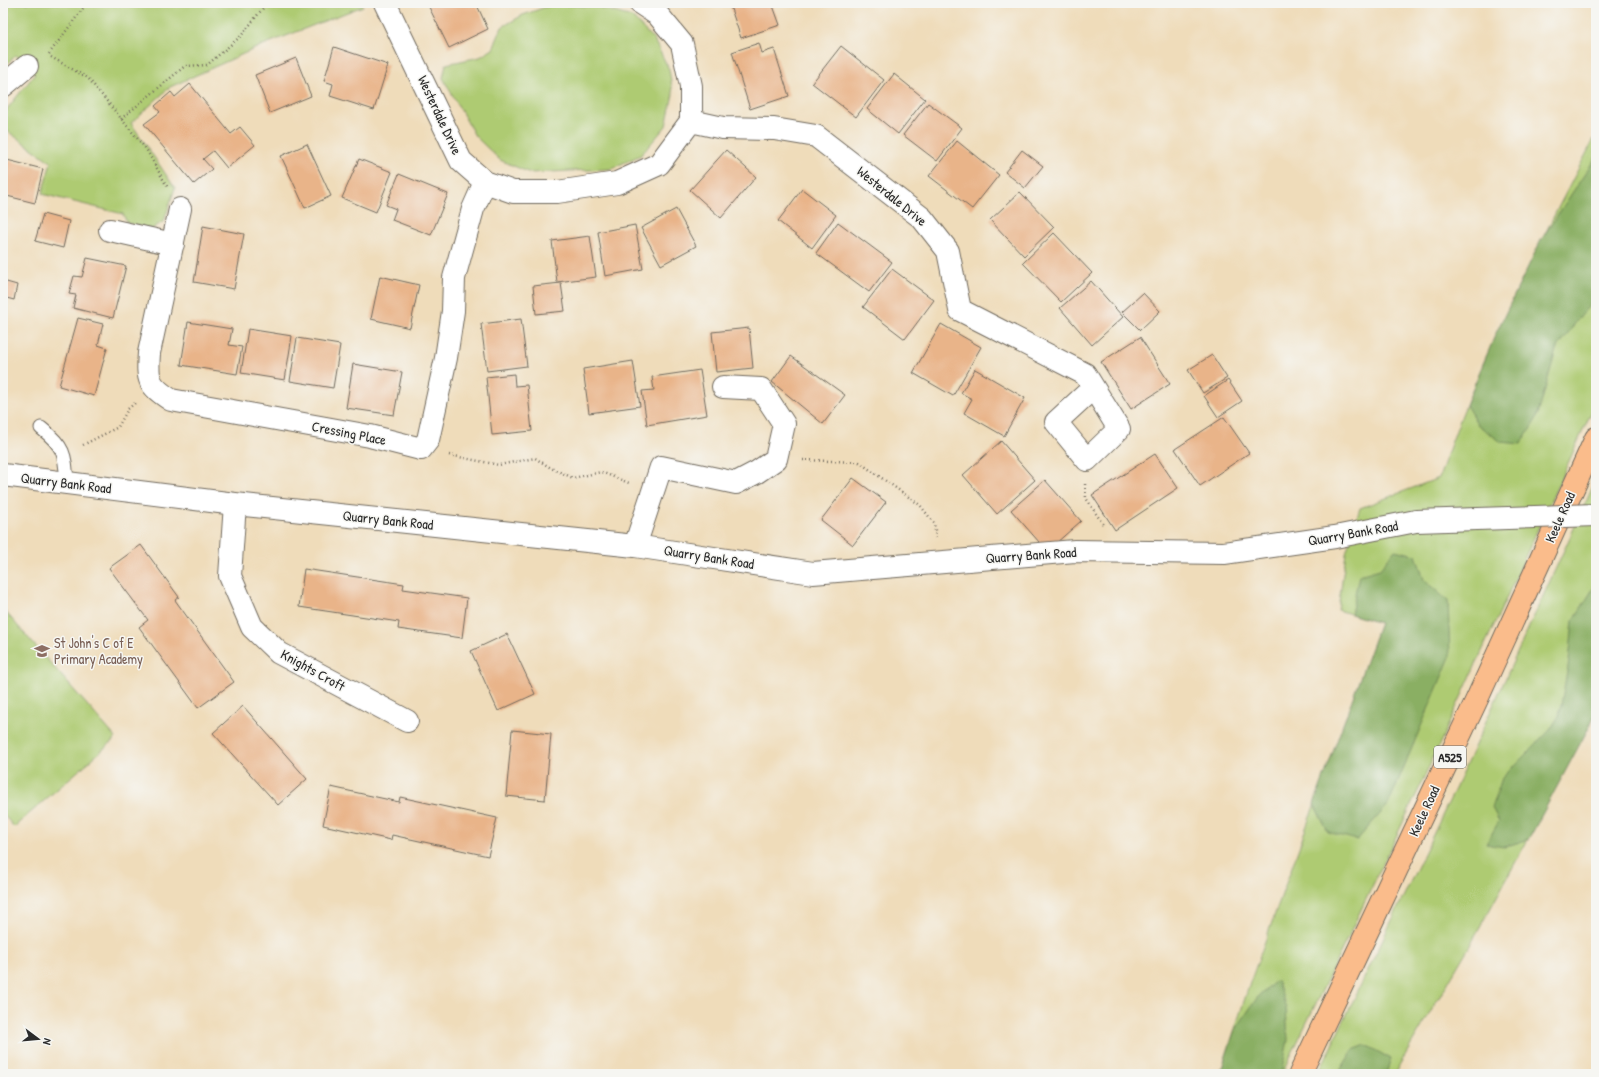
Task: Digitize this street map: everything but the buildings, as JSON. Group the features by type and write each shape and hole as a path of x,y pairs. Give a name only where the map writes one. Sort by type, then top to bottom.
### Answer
{"main road":[{"name":"Keele Road","path":"1300,1074 1478,697 1596,438"}],"street":[{"name":"Westerdale Drive","path":"385,3 461,161 485,182 513,192 557,192 617,183 659,164 690,121 723,128 774,129 816,136 922,218 948,251 960,310 1085,374 1119,429 1087,460"},
{"path":"640,3 658,15 682,44 691,86 690,121"},
{"path":"3,86 27,66"},
{"path":"421,449 428,440 446,358 453,311 454,278 473,208 485,182"},
{"name":"Cressing Place","path":"180,209 149,353 147,375 155,390 171,400 370,436 421,449"},
{"path":"110,230 172,244"},
{"path":"635,546 661,467 736,483 757,472 776,459 784,424 761,389 723,387"},
{"path":"1087,460 1056,422 1093,388"},
{"name":"Quarry Bank Road","path":"3,475 235,504 635,546 813,573 1075,551 1224,553 1335,537 1416,521 1596,515"},
{"name":"Knights Croft","path":"235,504 230,576 252,626 279,653 407,721"}],"lane":[{"path":"41,428 58,442 65,455 67,483"}],"path":[{"path":"87,3 48,55 88,78 146,149 180,209"},
{"path":"122,119 185,66 207,65 241,36 267,3"},
{"path":"65,455 118,427 128,409 154,386"},
{"path":"421,449 499,465 535,458 551,468 573,478 601,472 653,492"},
{"path":"776,459 859,462 920,505 934,523 939,562"},
{"path":"1087,460 1086,498 1120,552"}],"green space":[{"path":"3,3 362,3 363,6 263,45 170,87 131,123 175,188 164,221 152,229 127,223 123,214 42,194 51,162 3,128 3,114 35,74 16,55 3,68"},
{"path":"554,4 597,7 632,17 654,40 669,69 673,94 666,126 641,155 610,169 530,173 500,160 475,136 443,78 446,64 480,57 493,49 502,27 523,15"},
{"path":"1596,135 1596,402 1419,789 1282,1074 1220,1074 1250,983 1380,623 1338,610 1346,553 1360,508 1439,478 1472,389 1491,346 1531,261"},
{"path":"1596,157 1596,298 1581,315 1556,350 1537,418 1521,444 1501,442 1478,425 1466,405 1496,333 1541,240"},
{"path":"1596,480 1596,714 1476,935 1394,1074 1318,1074 1456,787"},
{"path":"1395,550 1416,555 1424,580 1448,601 1450,657 1388,805 1357,840 1328,832 1314,804 1380,623 1351,614 1359,575 1380,569"},
{"path":"1596,584 1596,714 1529,839 1504,847 1486,844 1499,821 1492,808 1502,778 1550,730 1559,716 1569,661 1573,621"},
{"path":"3,609 116,738 14,827 3,814"},
{"path":"1277,980 1286,1008 1288,1040 1281,1074 1220,1074 1234,1032 1257,998"},
{"path":"1366,1045 1391,1059 1386,1074 1338,1074 1353,1050"}],"place":[{"name":"St John's C of E Primary Academy","path":"42,651"}]}
